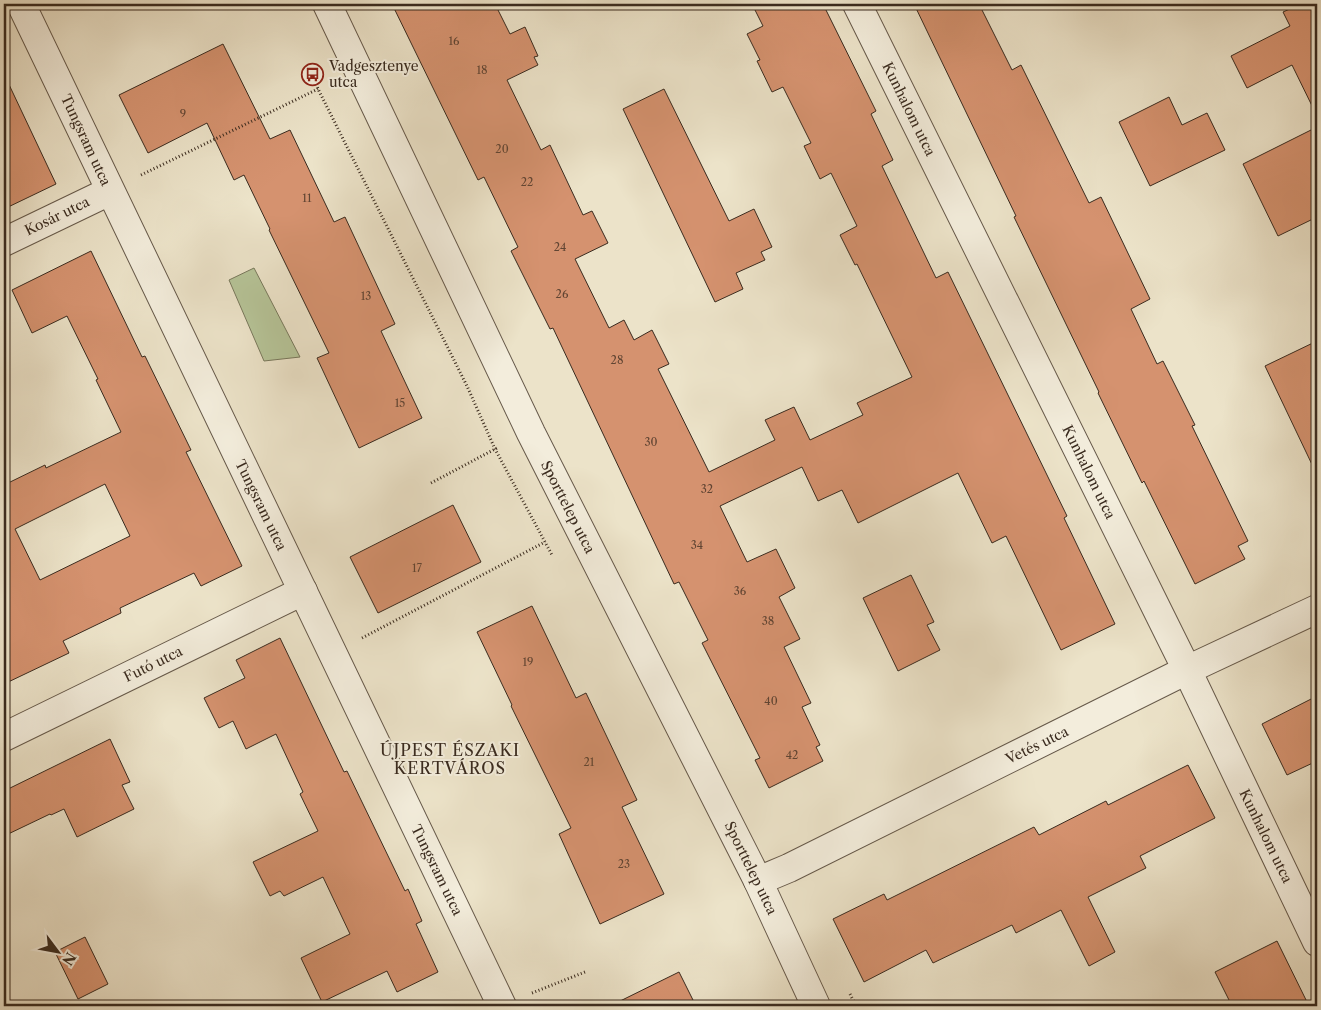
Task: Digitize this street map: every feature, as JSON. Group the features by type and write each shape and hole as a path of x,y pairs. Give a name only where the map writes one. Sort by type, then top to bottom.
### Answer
{"street":[{"name":"Tungsram utca","path":"21,4 501,1006"},
{"name":"Sporttelep utca","path":"327,4 531,433 758,881 816,1006"},
{"name":"Kunhalom utca","path":"857,4 1187,670 1317,942"},
{"name":"Kosár utca","path":"4,242 110,190"},
{"name":"Futó utca","path":"4,737 303,591"},
{"name":"Vetés utca","path":"758,881 789,868 1187,670 1317,609"}],"path":[{"path":"313,74 318,89 467,386"},
{"path":"110,190 318,89"},
{"path":"431,483 495,448 531,433"},
{"path":"332,653 577,525"},
{"path":"501,1006 585,972"}],"green space":[{"path":"254,268 300,357 264,361 229,280"}],"building":[{"path":"392,4 495,4 510,34 525,27 538,56 534,57 538,65 507,80 541,150 550,145 583,215 592,211 608,243 575,259 609,328 624,320 634,340 652,330 669,364 658,369 709,472 775,440 765,420 794,407 810,440 863,415 857,403 912,377 857,264 855,265 840,235 857,226 831,173 820,179 804,146 811,143 783,87 772,92 757,61 760,60 747,34 763,26 752,4 823,4 876,111 871,114 893,160 882,166 936,278 948,272 1067,516 1064,518 1115,624 1061,650 1006,536 992,543 958,473 858,523 842,490 818,501 802,467 720,506 747,562 776,549 795,588 779,597 800,639 784,647 811,703 802,707 820,745 816,747 823,761 769,788 755,760 760,758 702,643 708,640 679,582 674,584 553,328 550,329 511,251 518,247 484,177 478,180"},
{"path":"914,4 979,4 1012,70 1021,65 1089,203 1101,197 1150,299 1131,309 1157,364 1163,361 1195,425 1192,426 1248,541 1238,546 1245,559 1195,584 1144,481 1142,483 1098,393 1014,217 1016,216"},
{"path":"1301,4 1317,4 1317,116 1292,65 1247,88 1231,56 1290,26 1283,12"},
{"path":"223,44 270,139 290,130 334,222 345,217 395,324 381,331 422,418 359,448 317,358 329,353 244,175 234,180 207,123 148,153 119,95"},
{"path":"4,74 56,184 4,209"},
{"path":"664,89 729,221 754,209 772,247 761,252 765,260 736,273 743,289 715,302 623,109"},
{"path":"1169,97 1182,125 1207,113 1225,150 1150,186 1119,122"},
{"path":"1317,127 1317,217 1278,236 1243,164"},
{"path":"91,251 142,357 145,356 191,450 186,452 242,566 201,586 194,573 120,608 121,613 63,641 69,653 4,684 4,485 45,465 46,468 121,432 96,380 98,379 67,316 32,333 12,290","holes":["105,484 130,536 40,580 15,529"]},
{"path":"1317,341 1317,475 1265,366"},
{"path":"453,505 481,562 378,613 350,557"},
{"path":"911,575 934,622 927,625 940,650 898,671 863,598"},
{"path":"532,606 576,698 586,693 637,800 622,807 664,894 600,924 559,834 571,828 477,632"},
{"path":"280,638 344,772 347,771 405,891 408,889 422,921 416,924 438,972 397,992 387,971 322,1002 301,958 350,934 323,877 284,896 280,891 270,896 253,862 318,831 300,794 303,792 276,734 246,749 233,721 219,728 204,698 245,678 236,660"},
{"path":"1317,696 1317,761 1287,775 1262,724"},
{"path":"110,739 130,782 122,785 134,809 77,837 64,809 4,836 4,791"},
{"path":"1188,765 1215,818 1140,856 1146,868 1088,897 1115,952 1089,966 1061,910 1016,933 1012,925 933,963 926,950 864,982 833,919 884,894 887,900 1034,827 1039,835 1106,801 1108,805"},
{"path":"85,937 108,984 78,999 55,952"},
{"path":"1277,941 1309,1006 1232,1006 1215,972"},
{"path":"679,972 696,1006 610,1006"}],"place":[{"name":"Vadgesztenye utca","path":"313,74"}],"district":[{"name":"ÚJPEST ÉSZAKI KERTVÁROS","path":"450,759"}]}
